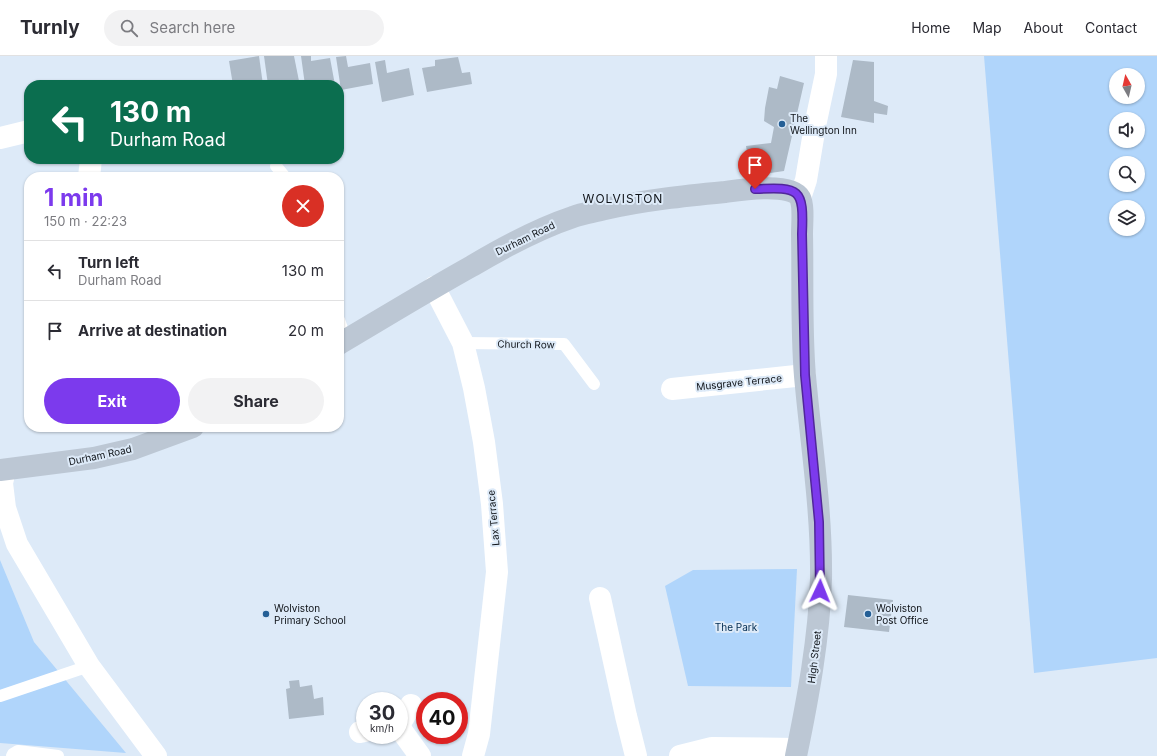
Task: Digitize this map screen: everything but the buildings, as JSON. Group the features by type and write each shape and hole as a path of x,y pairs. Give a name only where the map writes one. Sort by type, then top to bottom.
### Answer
{"street":[{"name":"High Street","path":"797,753 809,692 818,627 821,579 819,522 805,375 802,214 800,198 806,180 826,74 826,56"},
{"path":"0,138 24,132"},
{"name":"Durham Road","path":"344,341 434,287 498,251 544,227 574,216 634,203 682,196 743,190 781,188 793,191 800,198"},
{"name":"Lax Terrace","path":"434,287 463,343 474,388 484,442 492,504 497,572 479,734 473,756"},
{"name":"Musgrave Terrace","path":"672,389 805,375"},
{"name":"Durham Road","path":"2,470 94,458 133,449 179,432"},
{"path":"2,470 2,482 6,508 17,544 89,666 156,756"},
{"path":"600,598 636,756"},
{"path":"408,710 411,705"},
{"path":"408,739 420,756"},
{"path":"680,756 712,748 797,753"}],"lane":[{"path":"276,166 281,172"},
{"name":"Church Row","path":"463,343 564,344 594,384"},
{"path":"0,696 89,666"},
{"path":"12,756 18,751 58,756"}],"green space":[{"path":"984,56 1157,56 1157,658 1034,673"},
{"path":"0,560 34,642 126,753 0,743"},
{"name":"The Park","path":"797,569 791,687 688,686 665,586 693,570"}],"place":[{"name":"The Wellington Inn","path":"782,124"},
{"name":"Wolviston Primary School","path":"266,614"},
{"name":"Wolviston Post Office","path":"868,614"}],"district":[{"name":"WOLVISTON","path":"623,199"}],"route":[{"path":"755,189 781,188 793,191 800,198 802,214 805,375 819,522 820,591"}]}
